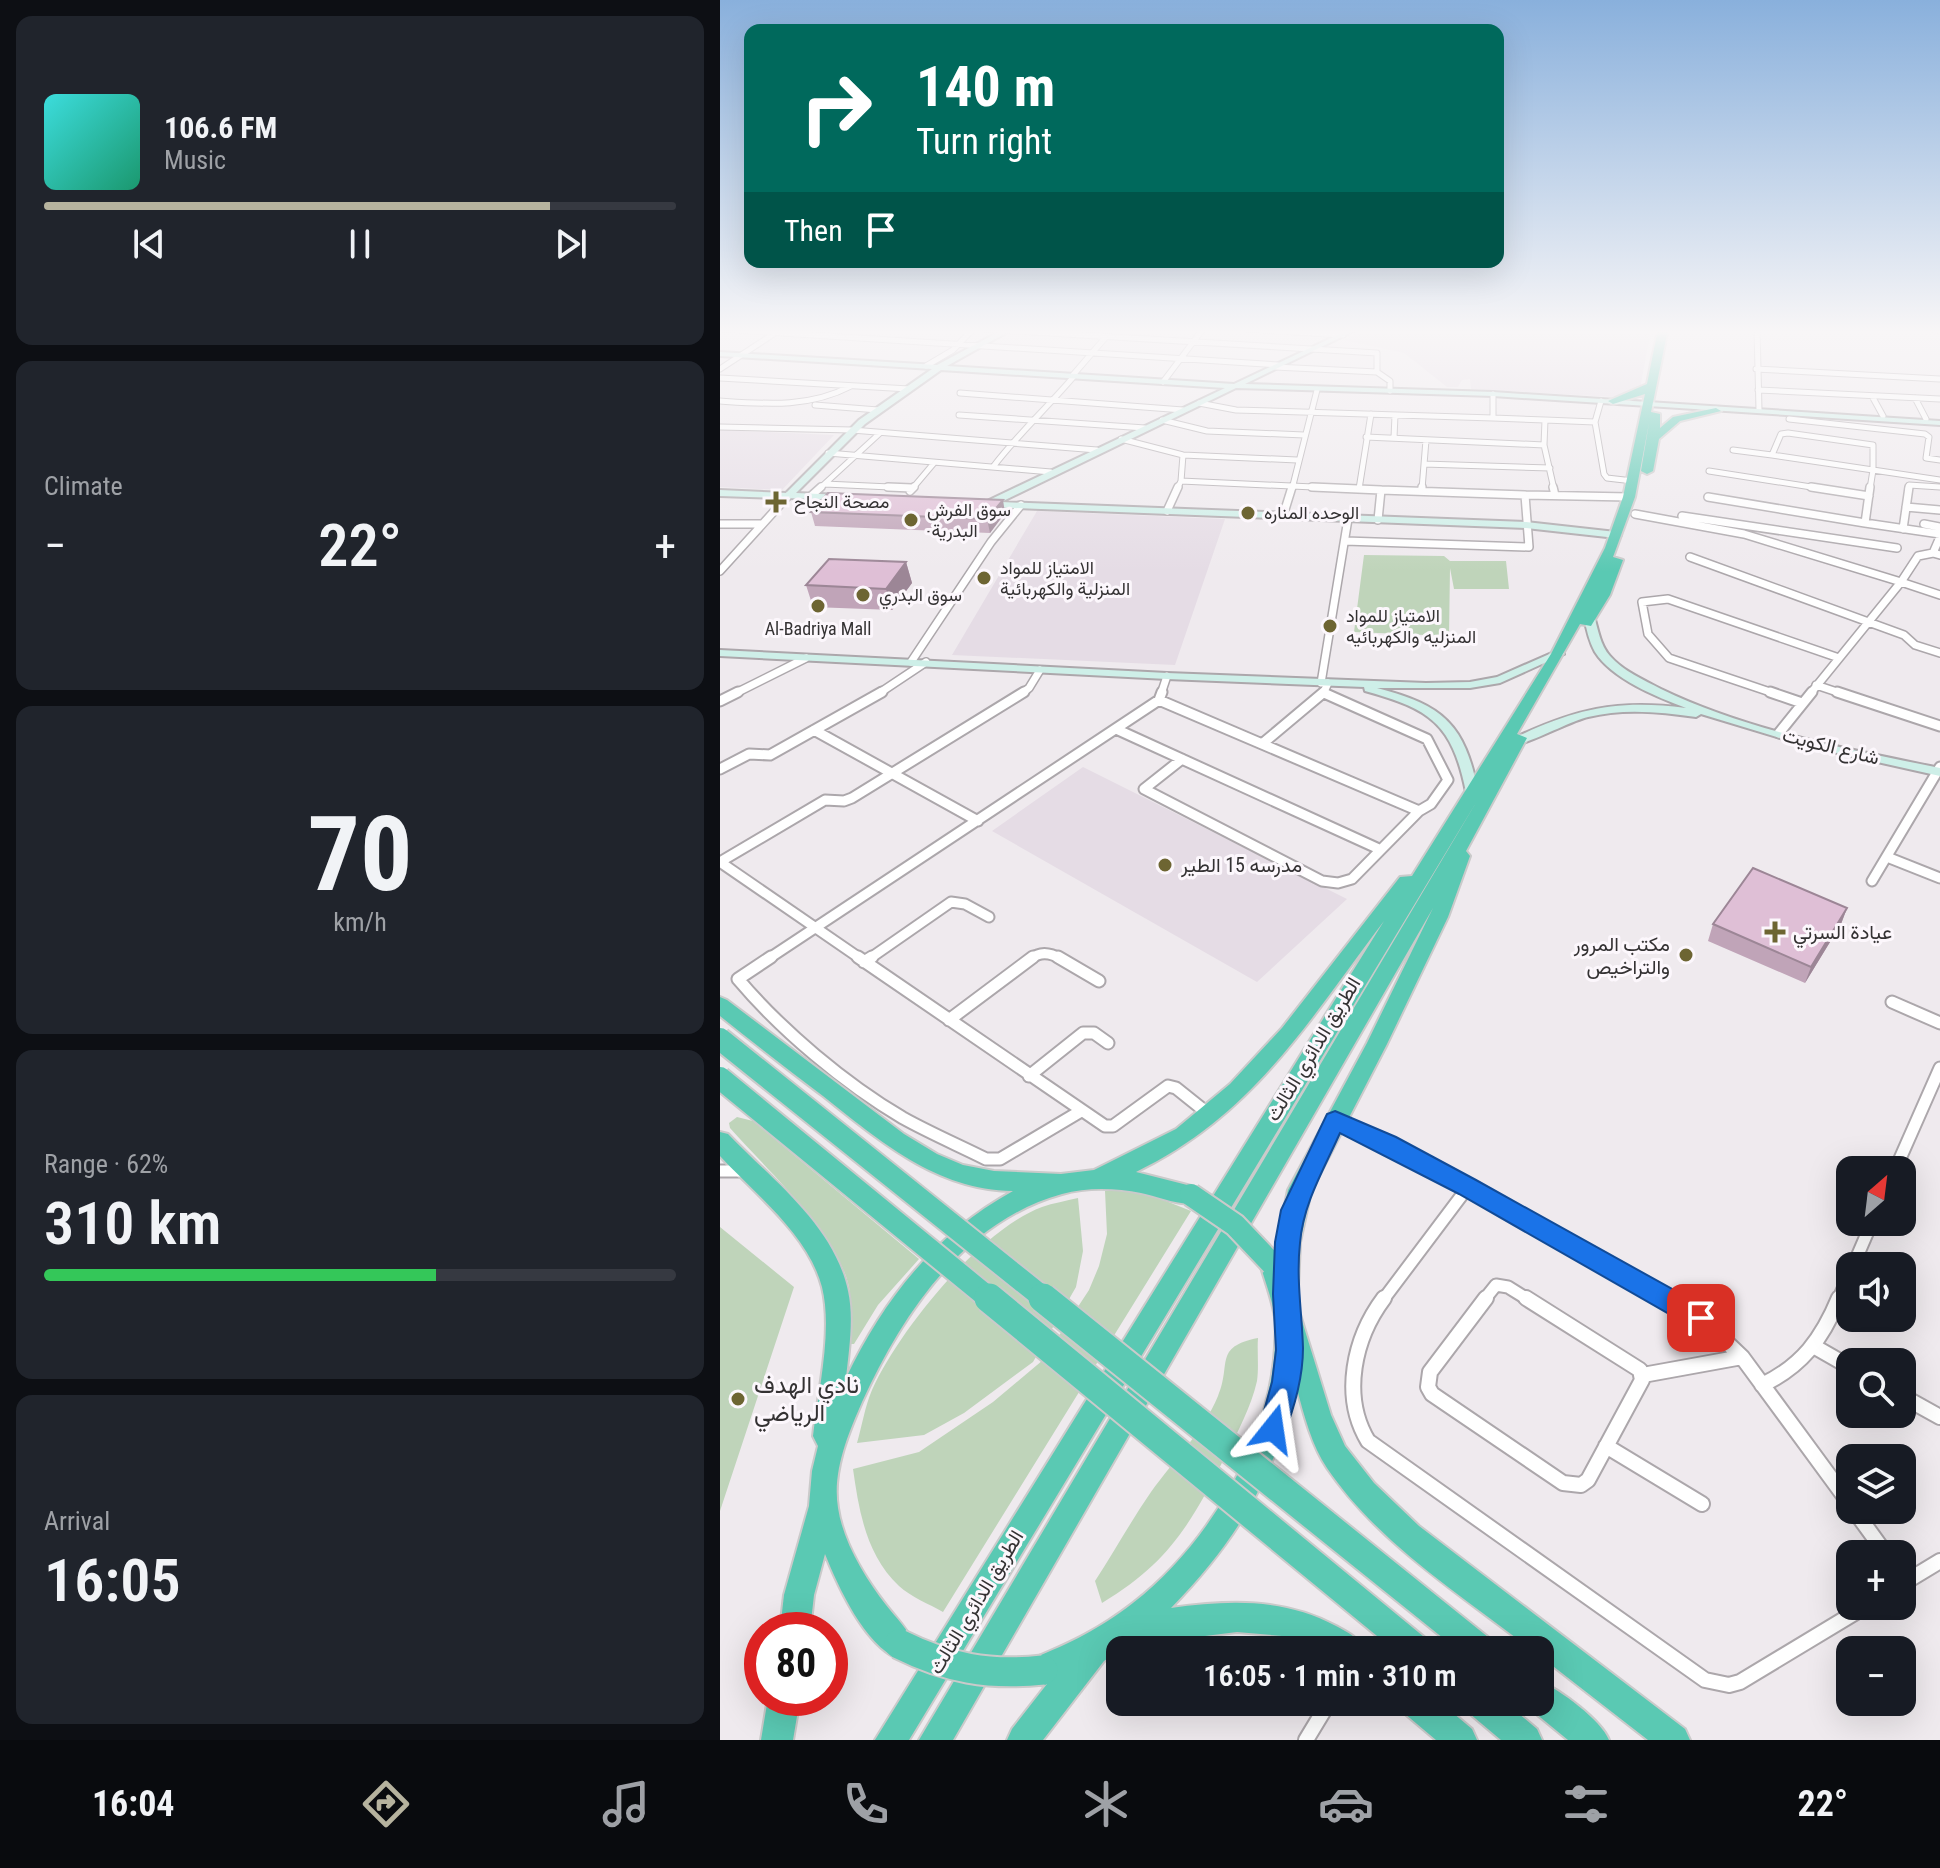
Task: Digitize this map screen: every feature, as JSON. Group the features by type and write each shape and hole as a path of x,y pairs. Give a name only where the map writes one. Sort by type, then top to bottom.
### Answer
{"highway":[{"name":"الطريق الدائري الثالث","path":"891,1740 1558,654 1616,535 1629,497 1649,410"},
{"name":"الطريق الدائري الثالث","path":"935,1740 1467,834 1516,742 1603,595 1635,514 1654,438 1650,410"},
{"path":"1654,438 1677,419 1716,411"},
{"path":"1113,1636 1185,1574 1220,1529 1251,1478 1273,1429 1290,1350 1288,1242 1293,1210 1439,917 1467,834"},
{"path":"826,1463 863,1370 903,1303 930,1268 962,1236 993,1214 1045,1189 1085,1181 1157,1153 1211,1116 1264,1060 1381,911 1442,840"},
{"path":"720,1005 896,1141 929,1161 961,1174 994,1181 1143,1183 1191,1195 1227,1216 1272,1264 1287,1305 1318,1416 1335,1456 1364,1493 1409,1536 1674,1740"},
{"path":"720,1039 1464,1636"},
{"path":"720,1078 1400,1636"},
{"path":"720,1141 819,1250 831,1273 836,1293 823,1506 802,1582 798,1612"},
{"path":"823,1506 843,1568 858,1595 899,1644 961,1671 1003,1675 1062,1665 1106,1641"},
{"path":"1130,1636 1247,1615 1307,1627 1323,1636"},
{"path":"1023,1740 1106,1642"},
{"path":"1554,1708 1593,1740"},
{"path":"777,1740 781,1716"},
{"path":"1432,1716 1461,1740"},
{"path":"1497,1716 1526,1740"}],"street":[{"path":"721,569 828,453 878,410"},
{"path":"993,467 1045,410"},
{"path":"988,504 1183,410"},
{"path":"1241,410 1595,422"},
{"path":"1493,410 1493,418"},
{"path":"1602,410 1595,422 1610,496"},
{"path":"1703,410 1940,421"},
{"path":"1763,410 1940,421"},
{"path":"1880,410 1883,416"},
{"path":"1921,410 1926,419"},
{"path":"1283,516 1294,486 1297,460 1310,413"},
{"path":"1359,489 1371,414"},
{"path":"959,415 1145,428"},
{"path":"1394,438 1395,415"},
{"path":"1789,419 1925,434 1929,437 1926,458 1940,460"},
{"path":"1162,420 1207,431 1304,435"},
{"path":"1545,420 1544,445 1555,495"},
{"path":"720,427 852,430 1097,450"},
{"path":"811,496 880,433"},
{"path":"1772,455 1784,433 1875,446 1865,523"},
{"path":"1366,437 1544,445"},
{"path":"1121,439 1183,455 1297,460"},
{"path":"1422,491 1426,440"},
{"path":"1733,450 1940,480"},
{"path":"828,453 1051,472"},
{"path":"1167,511 1181,481 1183,455"},
{"path":"901,500 934,463"},
{"path":"1424,464 1550,468"},
{"path":"1709,471 1869,496"},
{"path":"1607,478 1633,481"},
{"path":"1181,481 1629,497"},
{"path":"825,484 912,488"},
{"path":"1903,529 1909,485 1940,487"},
{"path":"840,498 851,486"},
{"path":"1378,520 1381,490"},
{"path":"720,493 855,498"},
{"path":"1345,541 1529,547 1525,495"},
{"path":"1708,497 1940,536 1937,554 1918,556 1901,582 1779,733"},
{"path":"901,500 915,501"},
{"path":"973,503 1526,525 1616,535"},
{"path":"911,662 991,542 1021,505"},
{"path":"1906,507 1940,510"},
{"path":"1635,514 1720,528 1798,549 1940,595"},
{"path":"1682,516 1897,548"},
{"path":"1262,744 1329,686 1348,519"},
{"path":"720,524 762,524"},
{"path":"1924,524 1940,527"},
{"path":"1784,546 1795,533"},
{"path":"1798,549 1809,535"},
{"path":"1690,557 1771,584 1793,597 1870,621 1904,635 1915,645 1940,653"},
{"path":"1852,566 1860,559"},
{"path":"1802,703 1669,658 1654,646 1645,632 1642,602 1668,599 1839,658"},
{"name":"شارع الكويت","path":"1589,616 1600,651 1626,675 1650,688 1779,733 1937,774"},
{"path":"720,653 1329,686 1470,685 1500,680 1558,654"},
{"path":"720,701 806,658"},
{"path":"720,769 749,754 770,755 898,683 926,662"},
{"path":"1040,670 1029,688 1020,695 893,774 848,800 825,800 720,862 1029,1076 1109,1127 1163,1088 1172,1086 1211,1116"},
{"path":"1081,1111 993,1160 902,1117 856,1086 765,1011 738,981 745,973 1159,700 1167,676"},
{"path":"1816,685 1940,726"},
{"path":"1329,686 1398,697 1440,719 1461,744 1472,792"},
{"path":"1182,759 1144,789 1322,881 1338,883 1352,879 1419,811 1431,804 1448,780 1427,739 1329,686"},
{"path":"1159,700 1419,811"},
{"name":"شارع الكويت","path":"1516,742 1567,717 1609,707 1658,707 1724,716"},
{"path":"1116,729 1379,849"},
{"path":"814,730 978,821"},
{"path":"1872,881 1937,774"},
{"path":"1887,857 1940,878"},
{"path":"864,962 951,902 965,904 989,917"},
{"path":"949,1020 1037,954 1053,954 1099,981"},
{"path":"1892,1002 1940,1023"},
{"path":"1029,1076 1083,1033 1094,1033 1108,1043"},
{"path":"1901,1156 1940,1068"},
{"path":"1335,1121 1388,1144 1686,1307 1742,1357 1836,1485"},
{"path":"720,1171 747,1171"},
{"path":"1468,1187 1371,1316 1360,1338 1355,1408 1359,1430 1368,1441 1705,1680 1718,1685 1740,1682 1843,1620"},
{"path":"1502,1285 1635,1365 1643,1375 1588,1480 1581,1485 1563,1483 1432,1394 1427,1379 1492,1288 1502,1285"},
{"path":"1762,1385 1787,1373 1815,1347 1836,1303"},
{"path":"1815,1347 1836,1359"},
{"path":"1643,1375 1731,1362 1742,1357"},
{"path":"1916,1404 1940,1417"},
{"path":"1606,1446 1702,1504"},
{"path":"1916,1574 1940,1561"},
{"path":"1306,1740 1321,1716"}],"shaded area":[{"path":"720,430 834,435 782,490 720,487"},
{"path":"1037,511 1225,519 1175,665 952,655"},
{"name":"مدرسه 15 الطير","path":"1083,767 1347,899 1257,982 992,831"}],"green space":[{"path":"1364,555 1506,561 1509,589 1454,589 1450,568 1449,636 1354,632"},
{"path":"737,1117 753,1121 919,1259 878,1305 854,1344 847,1344 850,1294 842,1266 831,1245 799,1203 730,1128 729,1123"},
{"path":"1123,1190 1151,1195 1191,1211 943,1612 904,1590 879,1561 861,1516 853,1469 919,1452 993,1402 1043,1360 1089,1290 1099,1266 1107,1234 1105,1191"},
{"path":"1078,1198 1083,1251 1076,1287 1033,1362 964,1413 924,1435 857,1443 870,1396 885,1366 901,1339 944,1285 968,1259 1018,1219 1042,1207"},
{"name":"نادي الهدف الرياضي","path":"720,1227 794,1287 720,1511"},
{"path":"1258,1338 1258,1376 1251,1400 1201,1501 1162,1556 1102,1603 1095,1581 1151,1492 1188,1446 1212,1409 1222,1385 1229,1352 1235,1346"}],"building":[{"path":"828,493 1003,500 987,519 811,512"},
{"path":"829,559 906,562 886,589 806,585"},
{"name":"عيادة السرتي","path":"1753,868 1847,908 1811,967 1713,924"}],"place":[{"name":"مصحة النجاح","path":"776,502"},
{"name":"الوحده المناره","path":"1248,513"},
{"name":"سوق الفرش -البدرية","path":"911,520"},
{"name":"الامتياز للمواد المنزلية والكهربائية","path":"984,578"},
{"name":"سوق البدري","path":"863,595"},
{"name":"Al-Badriya Mall","path":"818,606"},
{"name":"الامتياز للمواد المنزليه والكهربائيه","path":"1330,626"},
{"name":"مدرسه 15 الطير","path":"1165,865"},
{"name":"عيادة السرتي","path":"1775,932"},
{"name":"مكتب المرور والتراخيص","path":"1686,955"},
{"name":"نادي الهدف الرياضي","path":"738,1399"}],"route":[{"path":"1273,1429 1290,1350 1285,1294 1293,1210 1335,1121 1388,1144 1468,1187 1701,1318"}]}
